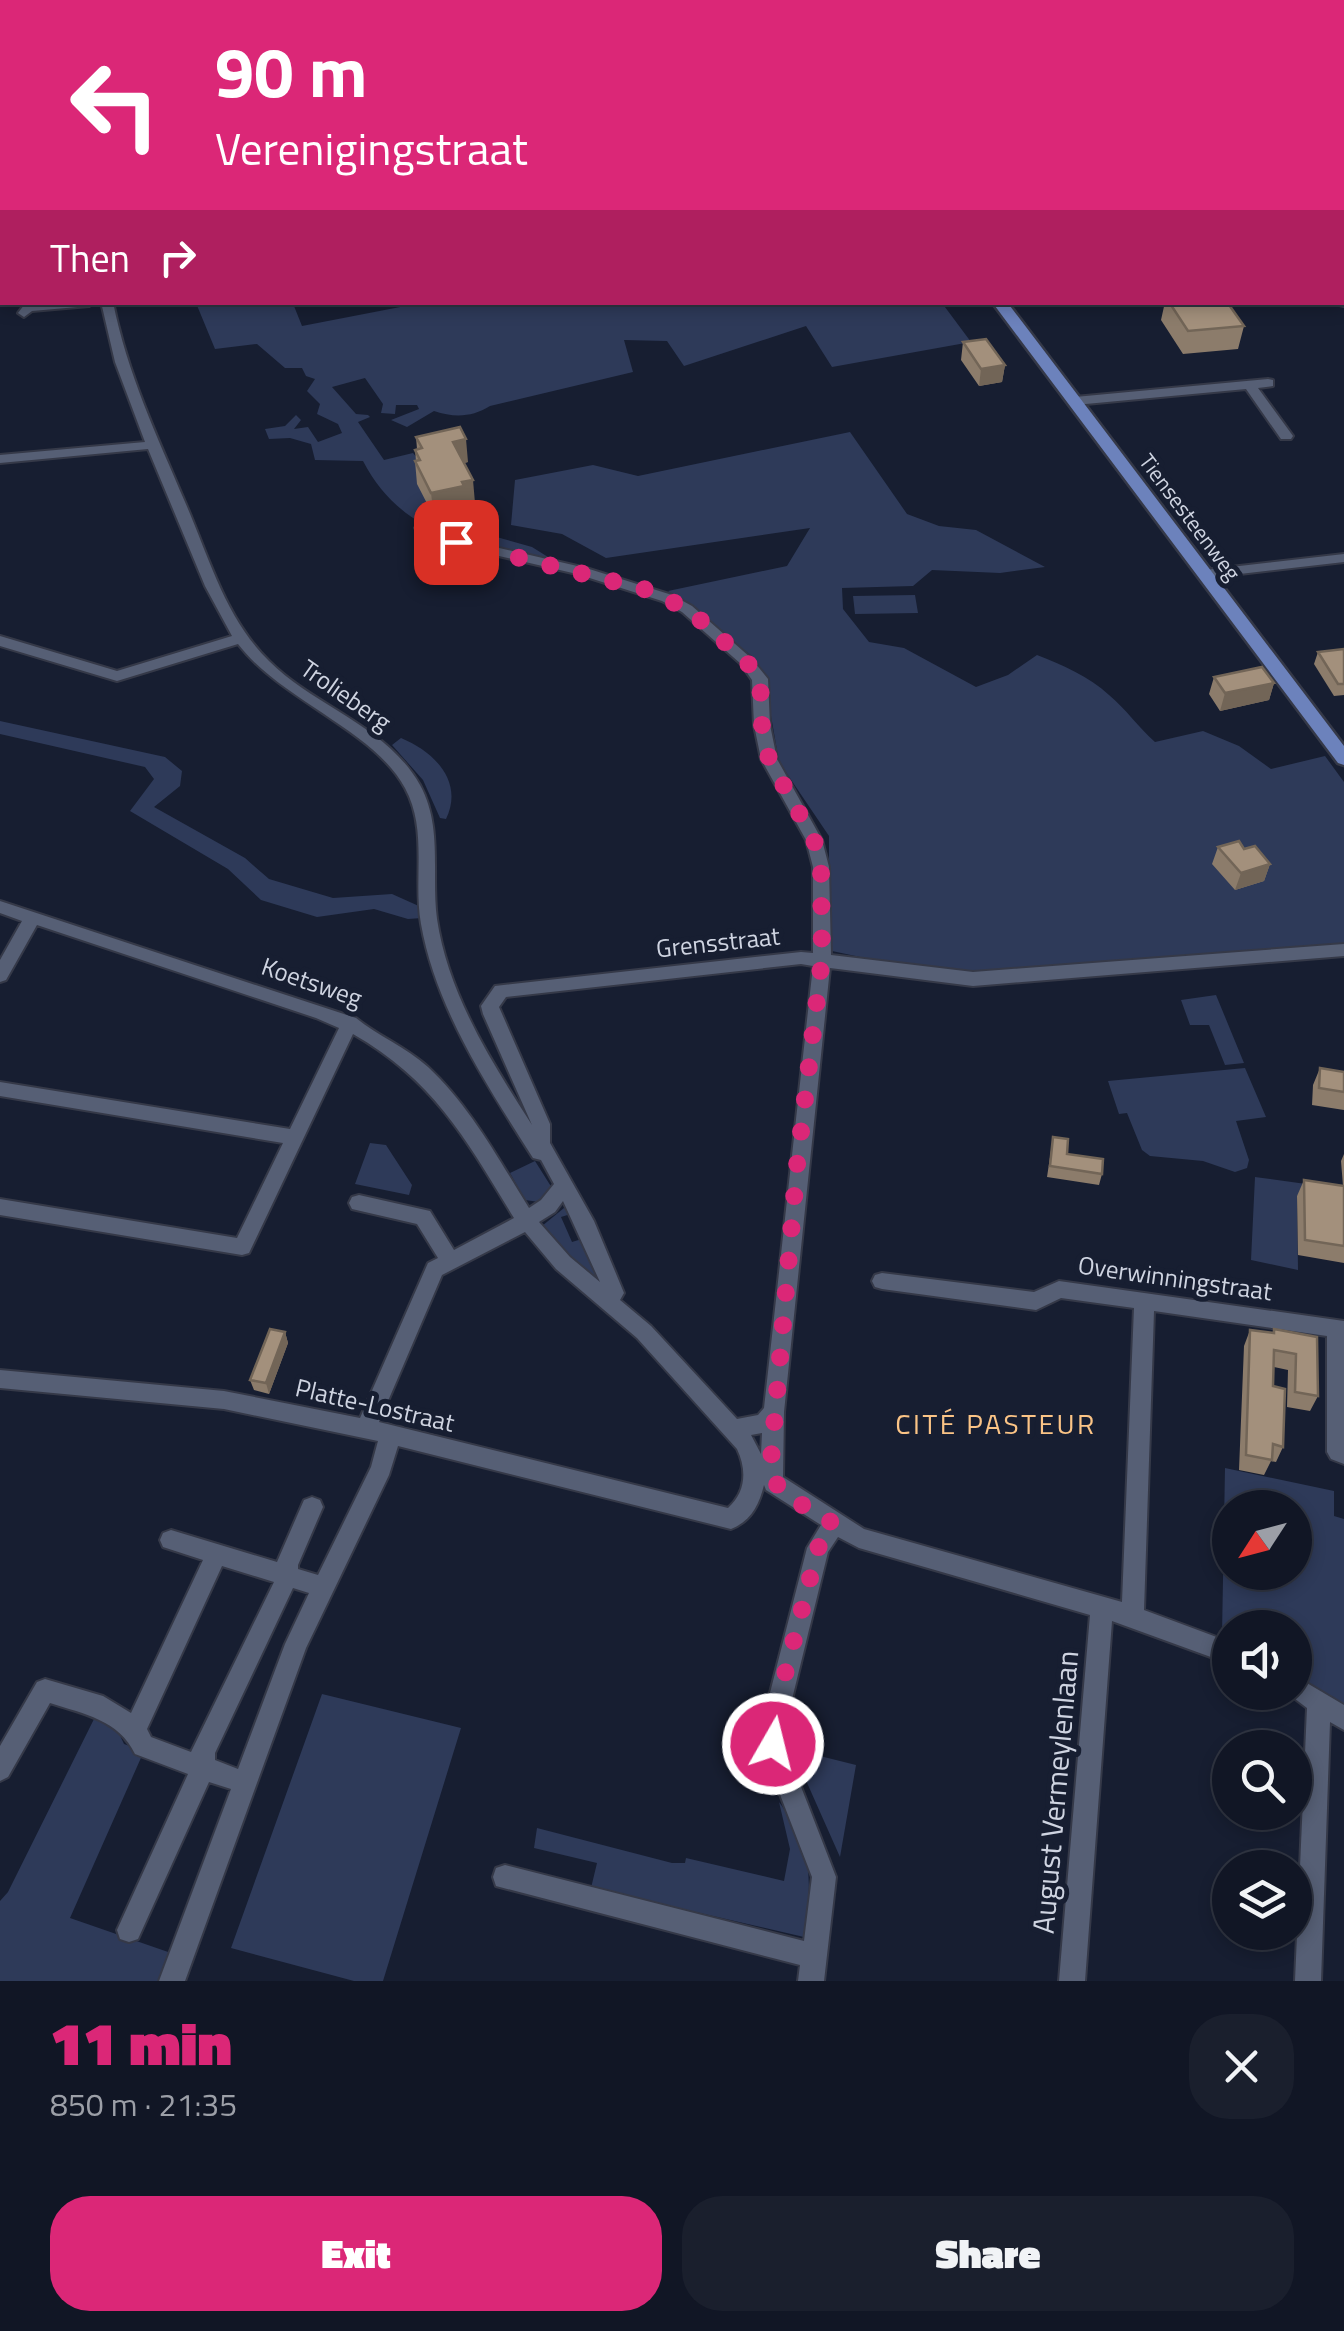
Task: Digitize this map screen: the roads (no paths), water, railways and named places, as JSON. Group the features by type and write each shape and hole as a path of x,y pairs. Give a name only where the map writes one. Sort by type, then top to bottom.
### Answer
{"main road":[{"name":"Tiensesteenweg","path":"1001,305 1344,759"}],"street":[{"path":"24,313 28,308 58,305"},
{"name":"Trolieberg","path":"106,305 114,352 206,576 238,638 292,690 391,757 411,783 428,833 429,919 435,946 488,1068 562,1187"},
{"path":"1074,401 1268,382"},
{"path":"1249,384 1286,436"},
{"path":"0,459 152,445"},
{"path":"422,528 456,542 581,571 667,598 688,609 746,661 760,679 762,725 769,759 814,840 821,867 822,958 774,1412 770,1472 774,1483 828,1530 1133,1616 1212,1646"},
{"path":"1205,574 1344,558"},
{"path":"0,641 116,676 238,638"},
{"name":"Koetsweg","path":"0,907 350,1023 396,1047 432,1080 526,1220 563,1263 644,1332 754,1459 752,1500 744,1512 731,1519"},
{"path":"0,975 33,917"},
{"name":"Grensstraat","path":"606,1300 614,1293 584,1222 541,1143 541,1124 492,1014 490,1006 501,991 822,958 974,979 1344,950"},
{"path":"0,1207 242,1247 350,1023"},
{"path":"0,1089 294,1137"},
{"path":"366,1428 380,1404 380,1394 426,1282 435,1269 510,1232 548,1206 562,1187"},
{"path":"359,1202 422,1217 450,1260"},
{"name":"Overwinningstraat","path":"882,1281 1036,1301 1059,1289 1341,1329"},
{"path":"1133,1616 1144,1302"},
{"path":"1341,1329 1341,1453"},
{"name":"Platte-Lostraat","path":"0,1379 224,1400 366,1428 731,1519"},
{"path":"732,1430 764,1423 774,1412"},
{"path":"172,1981 296,1644 381,1468 390,1436"},
{"path":"129,1930 203,1768 202,1752 288,1576 287,1565 312,1507"},
{"path":"505,1878 813,1969 824,1877 774,1748 772,1732 828,1530"},
{"path":"171,1540 323,1586"},
{"path":"134,1729 217,1554"},
{"name":"August Vermeylenlaan","path":"1072,1981 1102,1608"},
{"path":"0,1770 44,1690 103,1708 134,1729 143,1746 243,1782"},
{"path":"1312,1697 1344,1718"},
{"path":"1308,1981 1319,1701"}],"district":[{"name":"CITÉ PASTEUR","path":"996,1423"}]}
